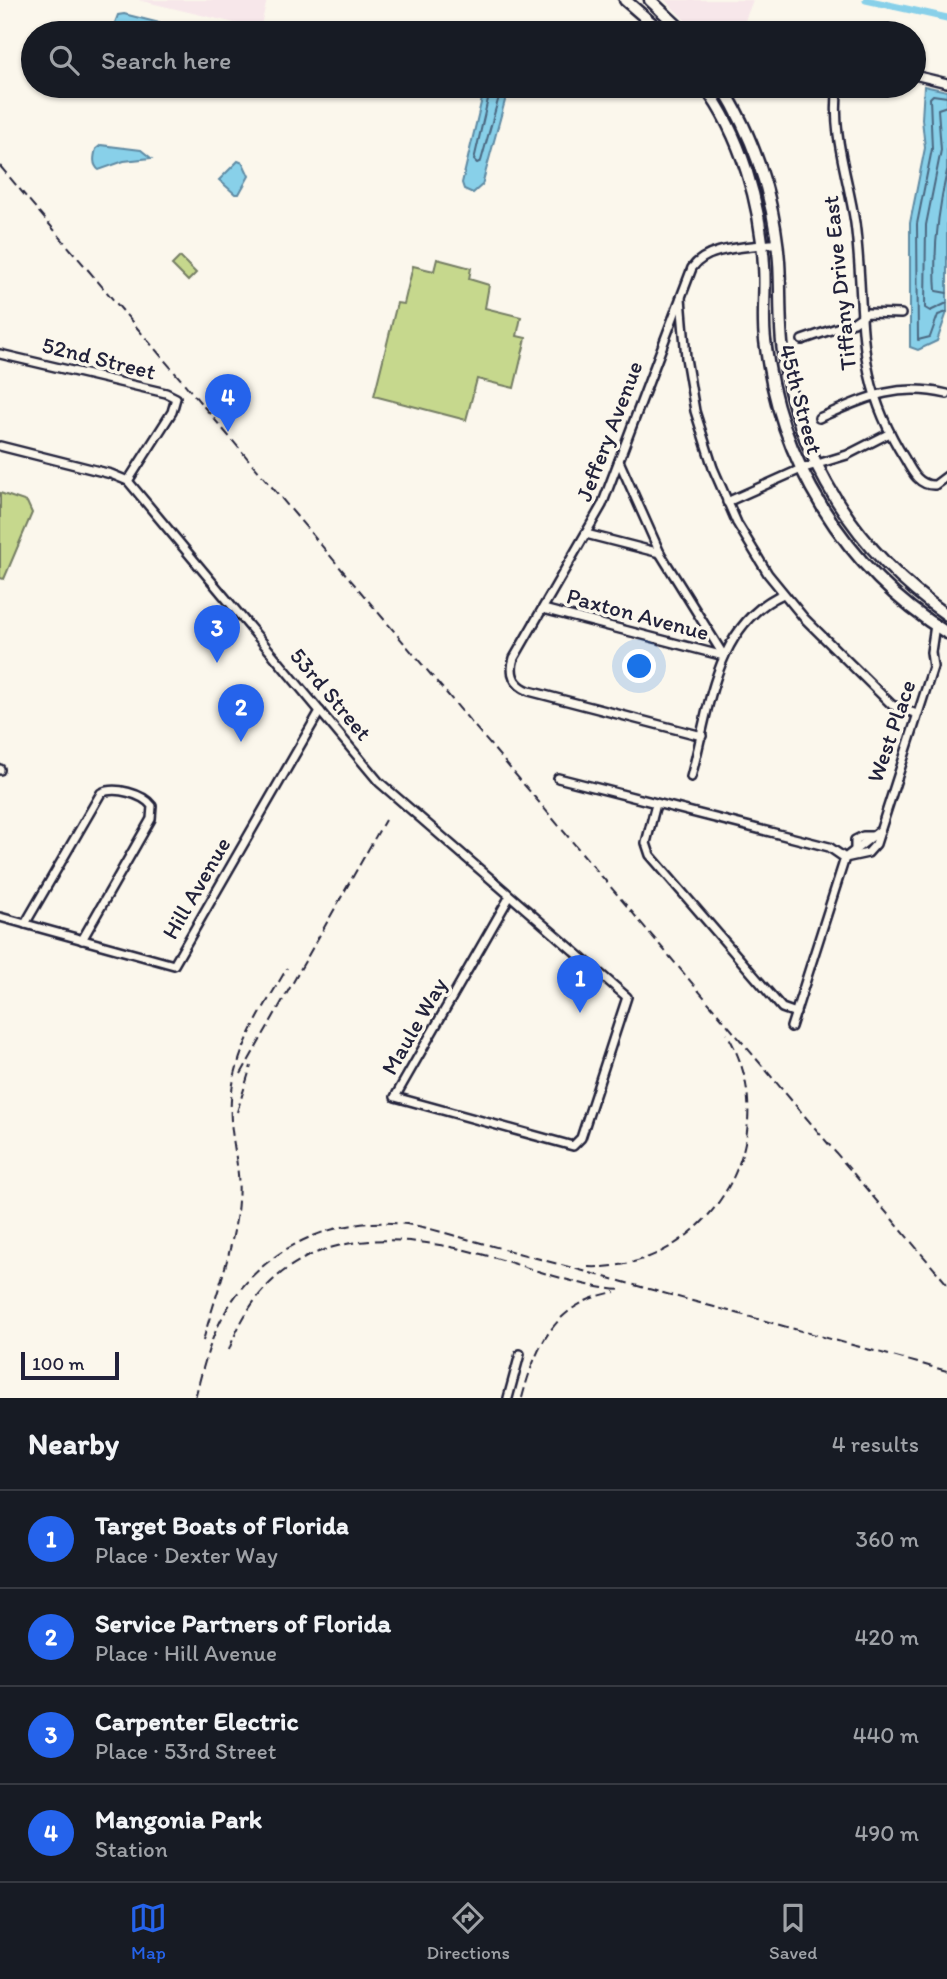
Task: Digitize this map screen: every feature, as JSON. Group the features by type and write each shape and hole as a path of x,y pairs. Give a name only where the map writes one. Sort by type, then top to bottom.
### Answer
{"main road":[{"path":"625,0 649,21"},
{"path":"650,0 672,21"},
{"name":"45th Street","path":"712,98 748,176 762,246 768,362 801,469 822,508 850,548 884,585 946,633"},
{"name":"45th Street","path":"728,98 762,170 777,243 786,373 798,421 815,464 833,497 860,535 894,572 947,615"}],"street":[{"path":"926,78 947,83"},
{"name":"Tiffany Drive East","path":"838,98 837,136 855,222 861,337 872,395 890,433 919,480 931,485 945,478"},
{"name":"Jeffery Avenue","path":"702,736 529,691 516,683 513,663 602,505 692,268 702,257 777,243"},
{"path":"680,298 695,411 708,456 727,502 754,551 783,594 892,705 917,714"},
{"path":"802,340 854,323 867,313 901,314"},
{"name":"52nd Street","path":"0,354 166,393 176,398 172,412 128,481"},
{"path":"820,418 872,395 902,388 947,394"},
{"path":"727,502 801,469 847,455 890,433"},
{"path":"0,446 111,474 128,481"},
{"path":"619,461 660,554 724,656"},
{"name":"53rd Street","path":"128,481 379,782 628,997 578,1144 568,1146 482,1121"},
{"path":"586,534 660,554"},
{"path":"691,777 724,656 743,622 763,604 783,594"},
{"name":"Paxton Avenue","path":"543,609 724,656"},
{"name":"West Place","path":"845,858 868,853 876,844 875,834 933,667 935,625"},
{"path":"933,642 946,633"},
{"name":"Hill Avenue","path":"0,917 174,965 320,711"},
{"path":"558,778 829,847 845,858"},
{"path":"25,924 101,793 115,790 145,799 152,806 151,819 82,940"},
{"path":"656,803 646,844 650,855 782,1008 796,1013"},
{"path":"791,1027 845,858 855,848 855,840 875,834"},
{"name":"Maule Way","path":"482,1121 395,1097 510,896"},
{"path":"508,1398 520,1354"}],"shaded area":[{"path":"138,0 267,0 262,21 226,21"},
{"path":"665,0 753,0 745,21 686,21"}],"green space":[{"path":"180,257 196,273 188,281 172,265"},
{"path":"437,259 471,268 469,279 489,285 485,308 521,317 517,336 526,338 514,388 477,379 466,420 374,396 397,303 404,304 413,266 434,271"},
{"path":"0,493 27,502 32,513 4,579 0,578"}],"water":[{"path":"124,14 152,21 116,21 118,15"},
{"path":"926,86 947,91 947,312 937,341 918,350 910,347 910,223 925,148 922,119"},
{"path":"482,98 506,98 482,185 473,193 464,189 462,183"},
{"path":"101,145 141,150 151,158 124,161 99,170 95,166 94,157 96,149"},
{"path":"238,161 243,163 249,176 239,194 235,194 219,180"}],"waterway":[{"path":"866,0 947,18"}],"railway":[{"path":"0,166 947,1284"},
{"path":"241,1074 385,820"},
{"path":"203,1341 229,1254 236,1218 239,1191 231,1121 234,1079 239,1059 255,1023 287,968"},
{"path":"588,1267 631,1263 669,1247 701,1223 726,1191 742,1155 748,1115 744,1074 727,1034"},
{"path":"237,1112 251,1066"},
{"path":"195,1398 220,1322 236,1295 256,1272 280,1253 307,1239 335,1229 365,1223 396,1223 427,1228 947,1371"},
{"path":"229,1350 248,1311 271,1282 300,1261 331,1248 366,1241 442,1245 568,1280 621,1290"},
{"path":"522,1398 534,1360 542,1344 563,1316 595,1297 615,1292"}],"place":[{"name":"Mangonia Park","path":"228,432"},
{"name":"Carpenter Electric","path":"217,663"},
{"name":"Service Partners of Florida","path":"241,742"},
{"name":"Target Boats of Florida","path":"580,1013"}]}
